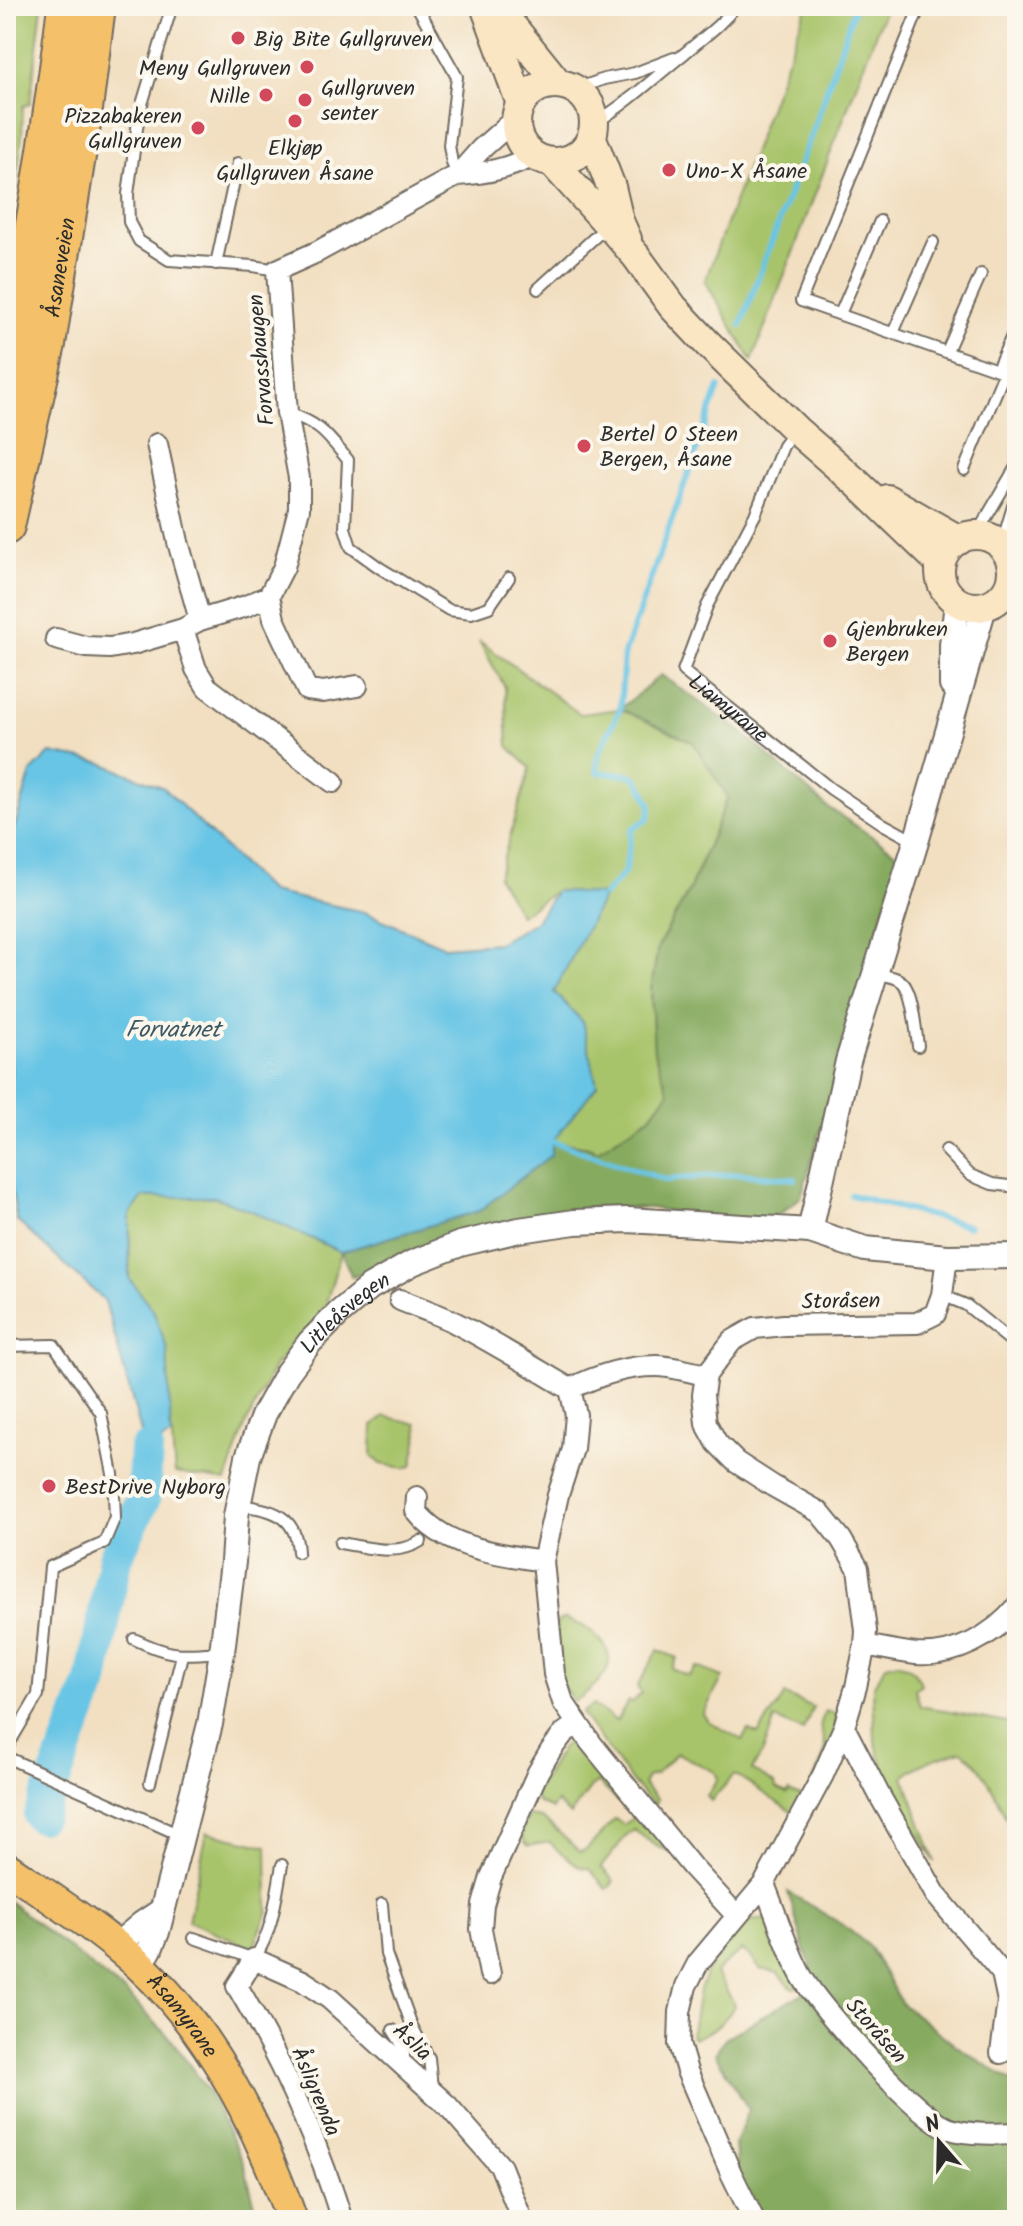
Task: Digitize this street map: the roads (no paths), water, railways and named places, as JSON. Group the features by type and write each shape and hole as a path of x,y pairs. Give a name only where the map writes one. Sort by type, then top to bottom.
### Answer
{"highway":[{"name":"Åsaneveien","path":"6,379 32,242 66,6"},
{"name":"Åsaneveien","path":"6,526 51,317 80,140 97,6"}],"main road":[{"path":"485,6 518,111"},
{"path":"496,6 567,86 590,104 593,130 611,187 614,223"},
{"path":"567,86 547,84 527,95 518,111 516,129 525,149 543,159 614,223 681,316 796,430 940,563"},
{"path":"543,159 565,161 576,157 585,148 593,130"},
{"path":"858,484 978,540 1010,561 997,598 947,593 940,572 940,563 946,551 978,540"},
{"name":"Åsamyrane","path":"6,1867 140,1966 184,2016 228,2077 247,2110 292,2220"}],"street":[{"name":"Forvasshaugen","path":"269,596 284,567 299,509 299,478 287,413 277,270 317,252 458,175 518,111"},
{"name":"Forvasshaugen","path":"458,175 489,173 543,159"},
{"path":"157,444 178,542 196,669 207,687 333,782"},
{"path":"56,639 86,647 110,648 133,644 269,596 274,619 307,690 323,692 357,686"},
{"path":"810,1231 848,1061 916,842 952,712 952,645 997,598"},
{"name":"Litleåsvegen","path":"140,1966 157,1932 210,1724 222,1652 238,1505 248,1457 264,1414 287,1373 310,1342 370,1287 412,1263 460,1244 519,1230 575,1222 628,1220 810,1231 865,1249 947,1257 1017,1256"},
{"path":"942,1295 947,1257"},
{"name":"Storåsen","path":"706,1375 732,1341 755,1328 917,1323 935,1314 942,1295"},
{"path":"400,1300 449,1320 503,1348 570,1389 576,1415 573,1449 558,1495 543,1561 554,1674 563,1702 577,1724 692,1867 736,1915"},
{"path":"570,1389 623,1370 657,1366 706,1375 703,1395 706,1423 717,1443 736,1462 819,1512 858,1568 865,1645 844,1727 823,1775 764,1884 698,1963 686,1986 680,2012 679,2044 687,2071 754,2220"},
{"path":"417,1497 416,1511 421,1518 452,1541 503,1555 543,1561"},
{"path":"865,1645 918,1654 952,1650 987,1636 1016,1610"},
{"path":"490,1974 481,1929 483,1905 491,1877 538,1772 564,1733 577,1724"},
{"path":"844,1727 936,1895 1002,1973 1008,2001 1001,2053"},
{"name":"Storåsen","path":"764,1884 802,1978 837,2023 892,2082 918,2107 949,2129 1017,2133"},
{"path":"116,1946 160,1912"},
{"name":"Åsligrenda","path":"254,1959 237,1986 287,2077 342,2220"},
{"name":"Åslia","path":"254,1959 303,1981 323,1994 448,2106 501,2167 522,2220"}],"lane":[{"path":"172,6 139,114 128,194 129,222 139,241 169,260 277,270"},
{"path":"417,6 457,77 449,145 458,175"},
{"path":"593,130 721,25 736,6"},
{"path":"920,6 801,301 1017,377"},
{"path":"567,86 635,73 683,54"},
{"path":"216,264 238,163"},
{"path":"840,314 880,221"},
{"path":"538,289 614,223"},
{"path":"893,333 933,242"},
{"path":"947,351 981,274"},
{"path":"964,470 1017,325"},
{"path":"287,413 306,419 322,430 348,460 345,528 351,547 449,610 471,613 489,607 509,578"},
{"name":"Liamyrane","path":"796,430 783,446 755,515 707,606 683,671 831,789 916,842"},
{"path":"978,540 1017,465"},
{"path":"978,540 1017,493"},
{"path":"875,974 899,979 906,984 918,1046"},
{"path":"946,1150 970,1175 992,1184 1017,1187"},
{"path":"942,1295 966,1305 1017,1346"},
{"path":"6,1346 54,1345 101,1413 113,1474 115,1517 104,1543 50,1567 38,1695 6,1749"},
{"path":"238,1505 270,1511 288,1521 297,1536 298,1552"},
{"path":"340,1543 393,1551 412,1547 421,1541"},
{"path":"134,1639 169,1654 222,1652"},
{"path":"150,1783 182,1655"},
{"path":"6,1757 182,1836"},
{"path":"194,1938 254,1959 263,1946 274,1914 282,1865"},
{"path":"382,1904 386,1954 412,2026 429,2058 432,2091"},
{"path":"393,2030 404,2049 402,2063"}],"water":[{"name":"Forvatnet","path":"50,753 99,762 164,788 270,892 364,912 445,947 498,943 536,921 556,891 604,895 554,992 582,1021 597,1085 553,1141 551,1155 479,1211 341,1252 215,1197 143,1197 130,1214 129,1278 153,1310 167,1348 171,1436 146,1450 105,1301 17,1221 6,1158 11,1069 6,1050 6,856 31,772"}],"waterway":[{"path":"741,325 855,6"},
{"path":"604,895 625,872 632,829 648,819 651,806 636,778 626,774 597,772 598,755 620,709 624,654 719,387"},
{"path":"552,1141 665,1180 740,1174 795,1179"},
{"path":"851,1195 969,1226"},
{"path":"40,1816 92,1682 115,1558 143,1500 146,1450"}],"place":[{"name":"Big Bite Gullgruven","path":"238,38"},
{"name":"Meny Gullgruven","path":"307,67"},
{"name":"Nille","path":"266,95"},
{"name":"Gullgruven senter","path":"305,100"},
{"name":"Elkjøp Gullgruven Åsane","path":"295,121"},
{"name":"Pizzabakeren Gullgruven","path":"198,128"},
{"name":"Uno-X Åsane","path":"669,170"},
{"name":"Bertel O Steen Bergen, Åsane","path":"584,446"},
{"name":"Gjenbruken Bergen","path":"830,641"},
{"name":"BestDrive Nyborg","path":"49,1486"}]}
